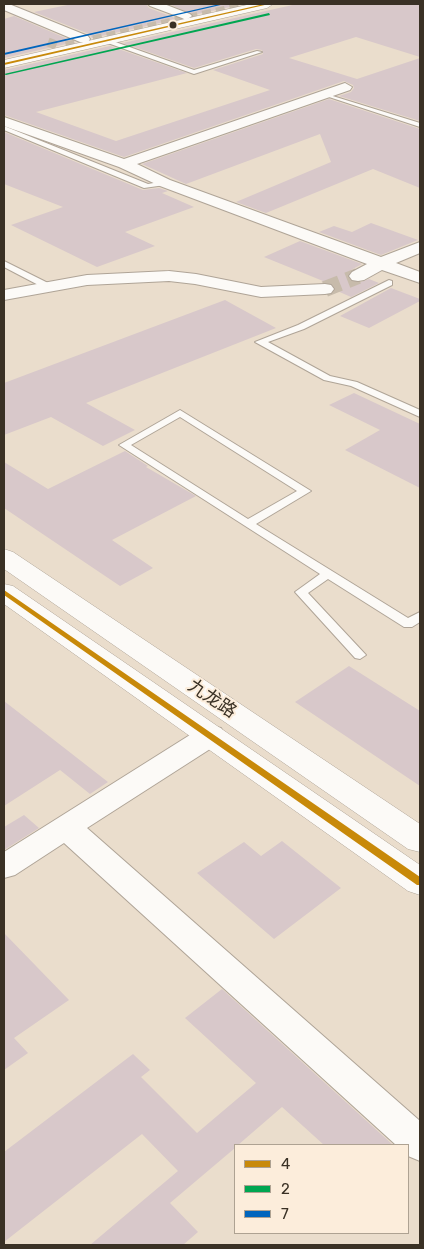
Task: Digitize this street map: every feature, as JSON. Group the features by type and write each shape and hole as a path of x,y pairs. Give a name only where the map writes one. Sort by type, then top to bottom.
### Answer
{"main road":[{"path":"4,57 239,4"},
{"path":"4,64 267,4"},
{"name":"九龙路","path":"4,557 420,840"},
{"name":"九龙路","path":"4,592 420,882"}],"street":[{"path":"154,4 186,16"},
{"path":"4,6 84,39"},
{"path":"124,164 345,87"},
{"path":"4,121 124,164 165,183 420,278"},
{"path":"240,224 361,274 420,295"},
{"path":"361,274 420,247"},
{"path":"4,295 87,280 170,276 196,279 218,285 261,292 326,289"},
{"path":"4,867 211,735"},
{"path":"67,828 420,1144"}],"lane":[{"path":"107,40 194,72 259,52"},
{"path":"326,94 420,125"},
{"path":"4,128 147,186 165,183"},
{"path":"4,264 49,287"},
{"path":"389,283 301,327 260,342 327,378 354,384 420,414"},
{"path":"248,524 305,491 180,414 124,445 248,524 408,624 420,616"},
{"path":"328,574 301,592 360,655"}],"building":[{"path":"72,4 146,4 149,8 178,19 92,38 89,34 34,12"},
{"path":"169,4 244,4 193,15"},
{"path":"297,4 420,4 420,57 356,37 289,58 357,79 420,58 420,121 339,96 351,92 354,88 353,85 344,81 124,157 4,115 4,70 110,46 187,73 36,112 116,141 270,90 213,70 263,54 262,50 256,49 194,68 123,43"},
{"path":"14,16 75,42 4,58 4,19"},
{"path":"329,99 420,129 420,188 373,169 266,213 236,202 331,162 320,134 186,184 142,164"},
{"path":"4,132 143,190 159,188 168,191 162,193 194,207 125,232 155,246 97,267 11,225 63,207 4,184"},
{"path":"371,223 418,240 381,255 319,232 334,226 352,232"},
{"path":"300,241 362,264 351,270 348,275 352,282 358,283 369,279 379,283 351,297 335,290 331,283 321,282 323,281 264,257"},
{"path":"391,288 420,299 420,301 369,328 340,316"},
{"path":"225,300 276,328 86,403 135,430 103,446 51,417 4,435 4,383"},
{"path":"354,393 420,424 420,488 345,450 380,430 329,405"},
{"path":"125,451 148,466 146,467 196,496 112,540 153,568 120,586 4,508 4,462 48,489"},
{"path":"349,666 420,711 420,786 295,702"},
{"path":"4,701 108,782 90,794 60,770 4,806"},
{"path":"24,815 39,828 4,850 4,827"},
{"path":"282,841 341,888 274,939 197,873 244,842 261,856"},
{"path":"4,933 69,1000 14,1038 28,1053 4,1070"},
{"path":"222,989 392,1144 323,1144 282,1107 239,1144 234,1144 234,1149 170,1203 198,1232 183,1245 90,1245 178,1171 142,1134 4,1242 4,1152 133,1054 150,1070 141,1077 197,1133 256,1083 185,1018"}],"tunnel":[{"path":"66,46 253,4"},
{"path":"48,42 61,47"},
{"path":"325,289 358,276"}],"transit line":[{"name":"7","path":"4,54 223,4"},
{"name":"4","path":"4,64 267,4"},
{"name":"2","path":"6,74 269,14"},
{"name":"4","path":"4,592 420,882"}]}
